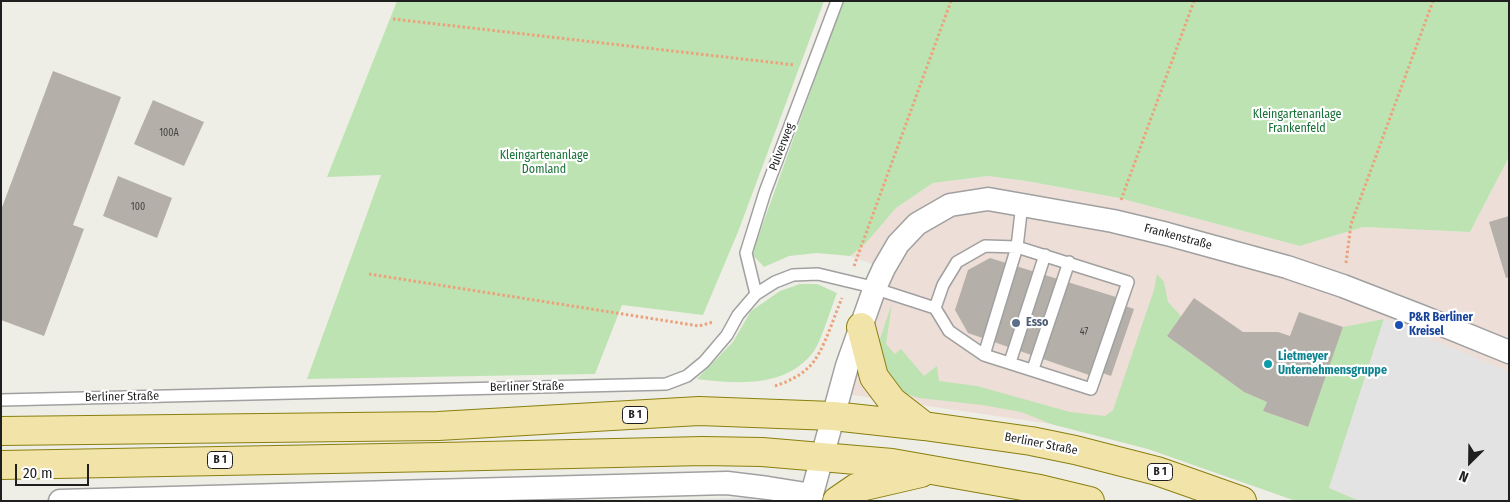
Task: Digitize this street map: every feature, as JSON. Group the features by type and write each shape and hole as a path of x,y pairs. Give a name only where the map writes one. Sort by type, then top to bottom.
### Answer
{"main road":[{"path":"861,327 874,377 892,401 924,426"},
{"name":"B 1","path":"1,431 438,426 698,411 833,416"},
{"name":"Berliner Straße","path":"833,416 1031,441 1075,450 1157,471 1242,501"},
{"name":"B 1","path":"1,465 704,451 762,452 892,463 1040,489 1090,501"},
{"path":"820,499 856,488 932,470"}],"street":[{"name":"Frankenstraße","path":"874,290 898,244 917,224 950,205 988,199 1114,221 1287,267 1423,316 1509,352"},
{"path":"60,501 194,499 727,483 768,488 820,499 822,457 847,366 874,290"}],"lane":[{"name":"Pulverweg","path":"756,294 746,253 765,192 837,1"},
{"path":"984,354 1016,247 1022,204"},
{"path":"985,246 1016,247 1128,282 1092,389 984,354 949,331 935,308 943,285 957,262 985,246"},
{"path":"1010,362 1045,255"},
{"path":"1033,370 1069,262"},
{"name":"Berliner Straße","path":"1,400 666,384 687,376 704,362 727,335 738,315 756,294 775,282 793,275 818,274 935,308"}],"path":[{"path":"774,386 787,382 809,367 818,354 848,282 951,1"},
{"path":"1114,221 1194,1"},
{"path":"1343,286 1351,224 1433,1"},
{"path":"394,19 813,67"},
{"path":"369,274 699,326 738,315"}],"shaded area":[{"path":"1509,157 1509,501 1296,501 1148,449 1051,424 839,393 884,268 850,256 866,243 896,208 933,183 988,176 1026,181 1119,198 1300,246 1363,227 1470,232"},
{"path":"1384,319 1509,372 1509,501 1360,501 1329,488"},
{"path":"748,498 758,501 601,501"}],"green space":[{"name":"Kleingartenanlage Domland","path":"397,1 824,1 738,232 703,315 622,305 595,374 307,379 381,175 327,177"},
{"name":"Kleingartenanlage Frankenfeld","path":"843,1 1509,1 1509,157 1470,232 1363,227 1300,246 1119,198 988,176 933,183 896,208 866,243 850,256 817,253 789,256 764,267 752,254"},
{"path":"1157,274 1164,282 1168,302 1181,316 1167,336 1244,392 1267,402 1263,411 1307,427 1343,327 1384,319 1329,488 1360,501 1296,501 1148,449 1051,424 1021,412 982,405 919,398 894,388 886,378 879,342 892,303 886,344 895,354 901,349 924,376 937,366 939,381 977,386 1070,412 1105,416 1113,410 1154,290"},
{"path":"800,284 817,284 837,293 817,346 803,363 790,372 761,381 729,382 697,379 733,342 751,311 780,291"}],"building":[{"path":"53,71 121,97 73,225 84,229 44,336 1,320 1,210"},
{"path":"153,100 204,122 184,166 134,144"},
{"path":"118,176 172,198 157,238 103,216"},
{"path":"1509,216 1509,277 1506,278 1489,222"},
{"path":"990,258 1116,297 1114,302 1134,309 1111,376 1091,369 1089,375 968,333 955,310 968,270"},
{"name":"Lietmeyer Unternehmensgruppe","path":"1194,298 1243,332 1278,332 1290,336 1299,312 1343,327 1308,427 1263,411 1267,402 1244,392 1167,336"}],"place":[{"name":"Esso","path":"1016,323"},
{"name":"P&R Berliner Kreisel","path":"1399,325"},
{"name":"Lietmeyer Unternehmensgruppe","path":"1268,364"}]}
